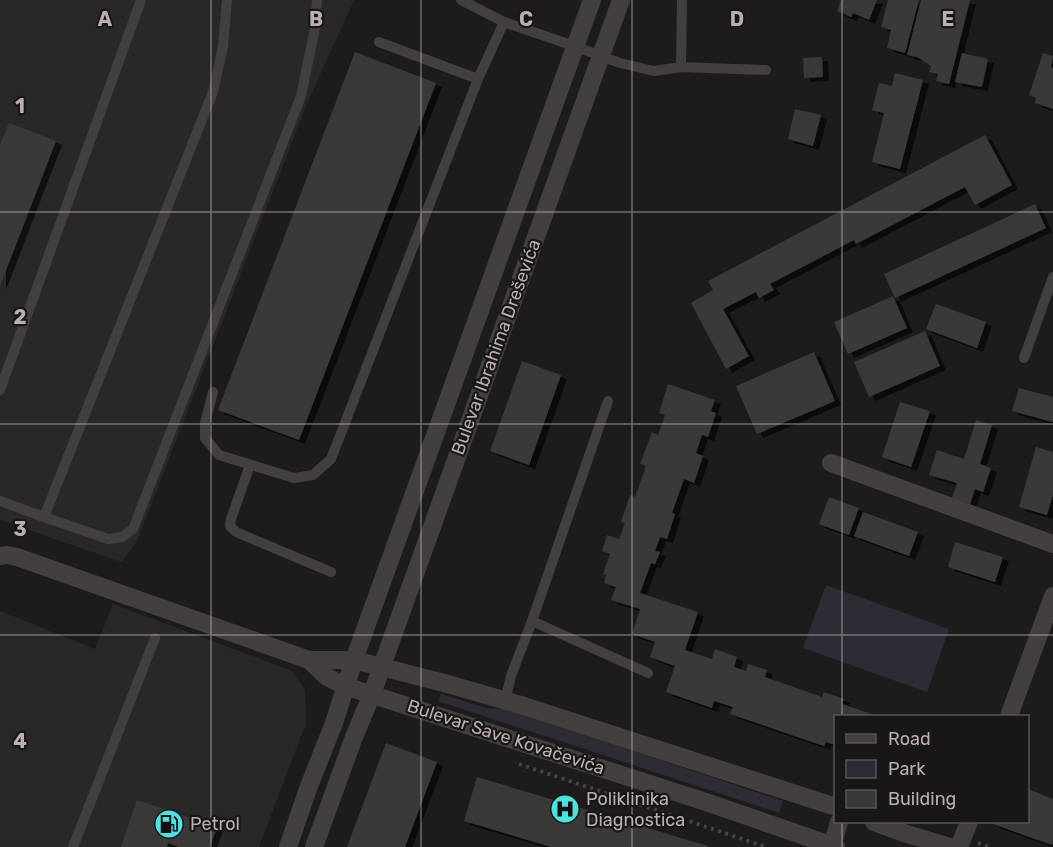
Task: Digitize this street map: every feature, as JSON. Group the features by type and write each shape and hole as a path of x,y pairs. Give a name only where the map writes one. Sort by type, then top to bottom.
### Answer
{"street":[{"name":"Bulevar Ibrahima Dreševića","path":"288,847 592,0"},
{"name":"Bulevar Ibrahima Dreševića","path":"314,847 372,694 621,0"},
{"path":"831,463 1053,544"},
{"path":"0,556 17,557 309,660"},
{"path":"1010,715 1053,596"},
{"name":"Bulevar Save Kovačevića","path":"309,660 354,660 381,666 505,701 834,806"},
{"name":"Bulevar Save Kovačevića","path":"309,660 327,677 345,686 694,798 834,847"},
{"path":"834,847 839,823"},
{"path":"877,823 950,847"},
{"path":"959,847 969,823"}],"lane":[{"path":"0,390 141,0"},
{"path":"44,517 213,92 223,47 227,0"},
{"path":"0,501 108,539 122,537 133,529 301,96 315,28 316,0"},
{"path":"461,0 504,22 620,63 654,71 681,67 766,70"},
{"path":"681,67 682,0"},
{"path":"213,392 205,423 206,438 219,455 294,478 313,475 330,459 478,79 504,22"},
{"path":"379,42 478,79"},
{"path":"1024,358 1053,277"},
{"path":"505,701 511,676 608,401"},
{"path":"250,465 230,526 236,532 331,572"},
{"path":"532,621 648,673"},
{"path":"73,847 155,638"}],"path":[{"path":"516,763 766,847"}],"shaded area":[{"path":"0,0 354,0 306,106 137,541 122,562 0,520"},
{"path":"113,604 292,671 305,690 306,723 259,847 0,847 0,611 95,649"}],"green space":[{"path":"826,585 949,629 927,692 803,648"},
{"path":"441,694 486,708 508,709 783,801 779,813 438,701"}],"building":[{"path":"841,0 877,0 869,20 853,13 851,17 837,11"},
{"path":"888,0 919,0 905,53 887,48 891,30 881,27"},
{"path":"921,0 970,0 949,84 936,81 938,74 929,72 931,66 917,57 907,55"},
{"path":"355,52 436,83 299,440 218,410"},
{"path":"962,53 988,59 982,87 955,82"},
{"path":"1043,53 1053,56 1051,67 1053,68 1053,109 1035,103 1036,98 1029,95"},
{"path":"822,57 823,77 804,78 803,58"},
{"path":"895,73 923,80 900,169 872,162 884,113 872,110 879,83 892,86"},
{"path":"795,109 821,115 813,146 788,139"},
{"path":"9,123 56,141 0,286 0,145"},
{"path":"985,135 1012,185 975,205 965,187 856,244 854,240 770,284 774,290 759,298 756,292 723,309 749,356 726,369 691,303 713,290 708,281"},
{"path":"1035,204 1046,228 895,298 884,274"},
{"path":"893,296 907,328 848,354 834,322"},
{"path":"936,304 986,322 977,348 926,329"},
{"path":"925,331 940,366 869,397 854,362"},
{"path":"814,352 835,401 757,434 736,386"},
{"path":"522,361 561,375 529,465 490,451"},
{"path":"668,384 715,400 711,411 716,413 708,437 702,435 696,453 703,456 694,483 684,479 672,513 675,514 667,539 660,537 655,551 660,552 655,564 651,563 640,593 698,612 685,650 712,659 715,649 737,657 734,667 746,671 748,664 767,670 765,677 822,697 824,692 844,699 842,704 875,715 834,715 834,744 826,742 824,746 730,714 733,707 714,701 712,708 666,692 675,666 650,657 655,642 632,634 640,609 611,600 616,587 604,583 606,575 603,574 610,554 602,551 607,535 619,539 625,523 621,522 630,495 635,497 646,466 640,464 652,432 658,435 665,415 659,413"},
{"path":"1019,388 1053,397 1053,422 1012,411"},
{"path":"900,402 930,411 911,467 882,457"},
{"path":"976,420 992,425 980,464 991,468 983,492 975,489 970,504 952,498 957,483 929,475 937,450 964,459"},
{"path":"1036,447 1053,452 1053,494 1047,515 1019,507"},
{"path":"829,497 859,508 849,535 819,524"},
{"path":"863,512 918,532 909,556 854,536"},
{"path":"955,542 1003,557 995,582 948,567"},
{"path":"386,743 437,762 405,847 347,847"},
{"path":"477,777 708,847 551,847 464,821"},
{"path":"1029,789 1053,799 1052,845 993,824 1029,823"},
{"name":"Petrol","path":"137,800 217,827 210,847 179,847 168,843 167,847 121,847"}],"place":[{"name":"Poliklinika Diagnostica","path":"565,809"},
{"name":"Petrol","path":"169,824"}]}
